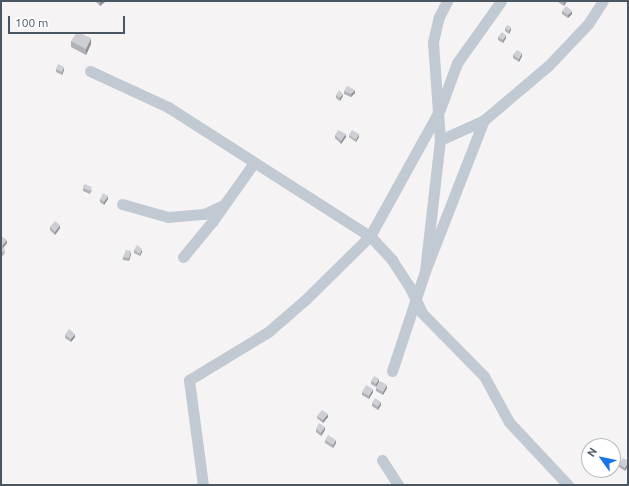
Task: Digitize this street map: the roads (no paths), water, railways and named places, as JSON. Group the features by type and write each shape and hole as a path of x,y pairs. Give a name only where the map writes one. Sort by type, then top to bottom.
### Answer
{"street":[{"path":"425,271 440,140 440,109 433,42 439,17 447,1"},
{"path":"203,485 189,380 268,332 305,300 370,236 440,109 457,63 501,1"},
{"path":"440,140 484,120 570,45 603,1"},
{"path":"90,71 168,107 252,164 370,236 392,260 422,313 438,332 484,376 509,422 568,485"},
{"path":"392,371 417,302 425,271 484,120"},
{"path":"182,258 226,204 252,164"},
{"path":"122,204 168,217 204,214 226,204"},
{"path":"382,460 398,485"}]}
